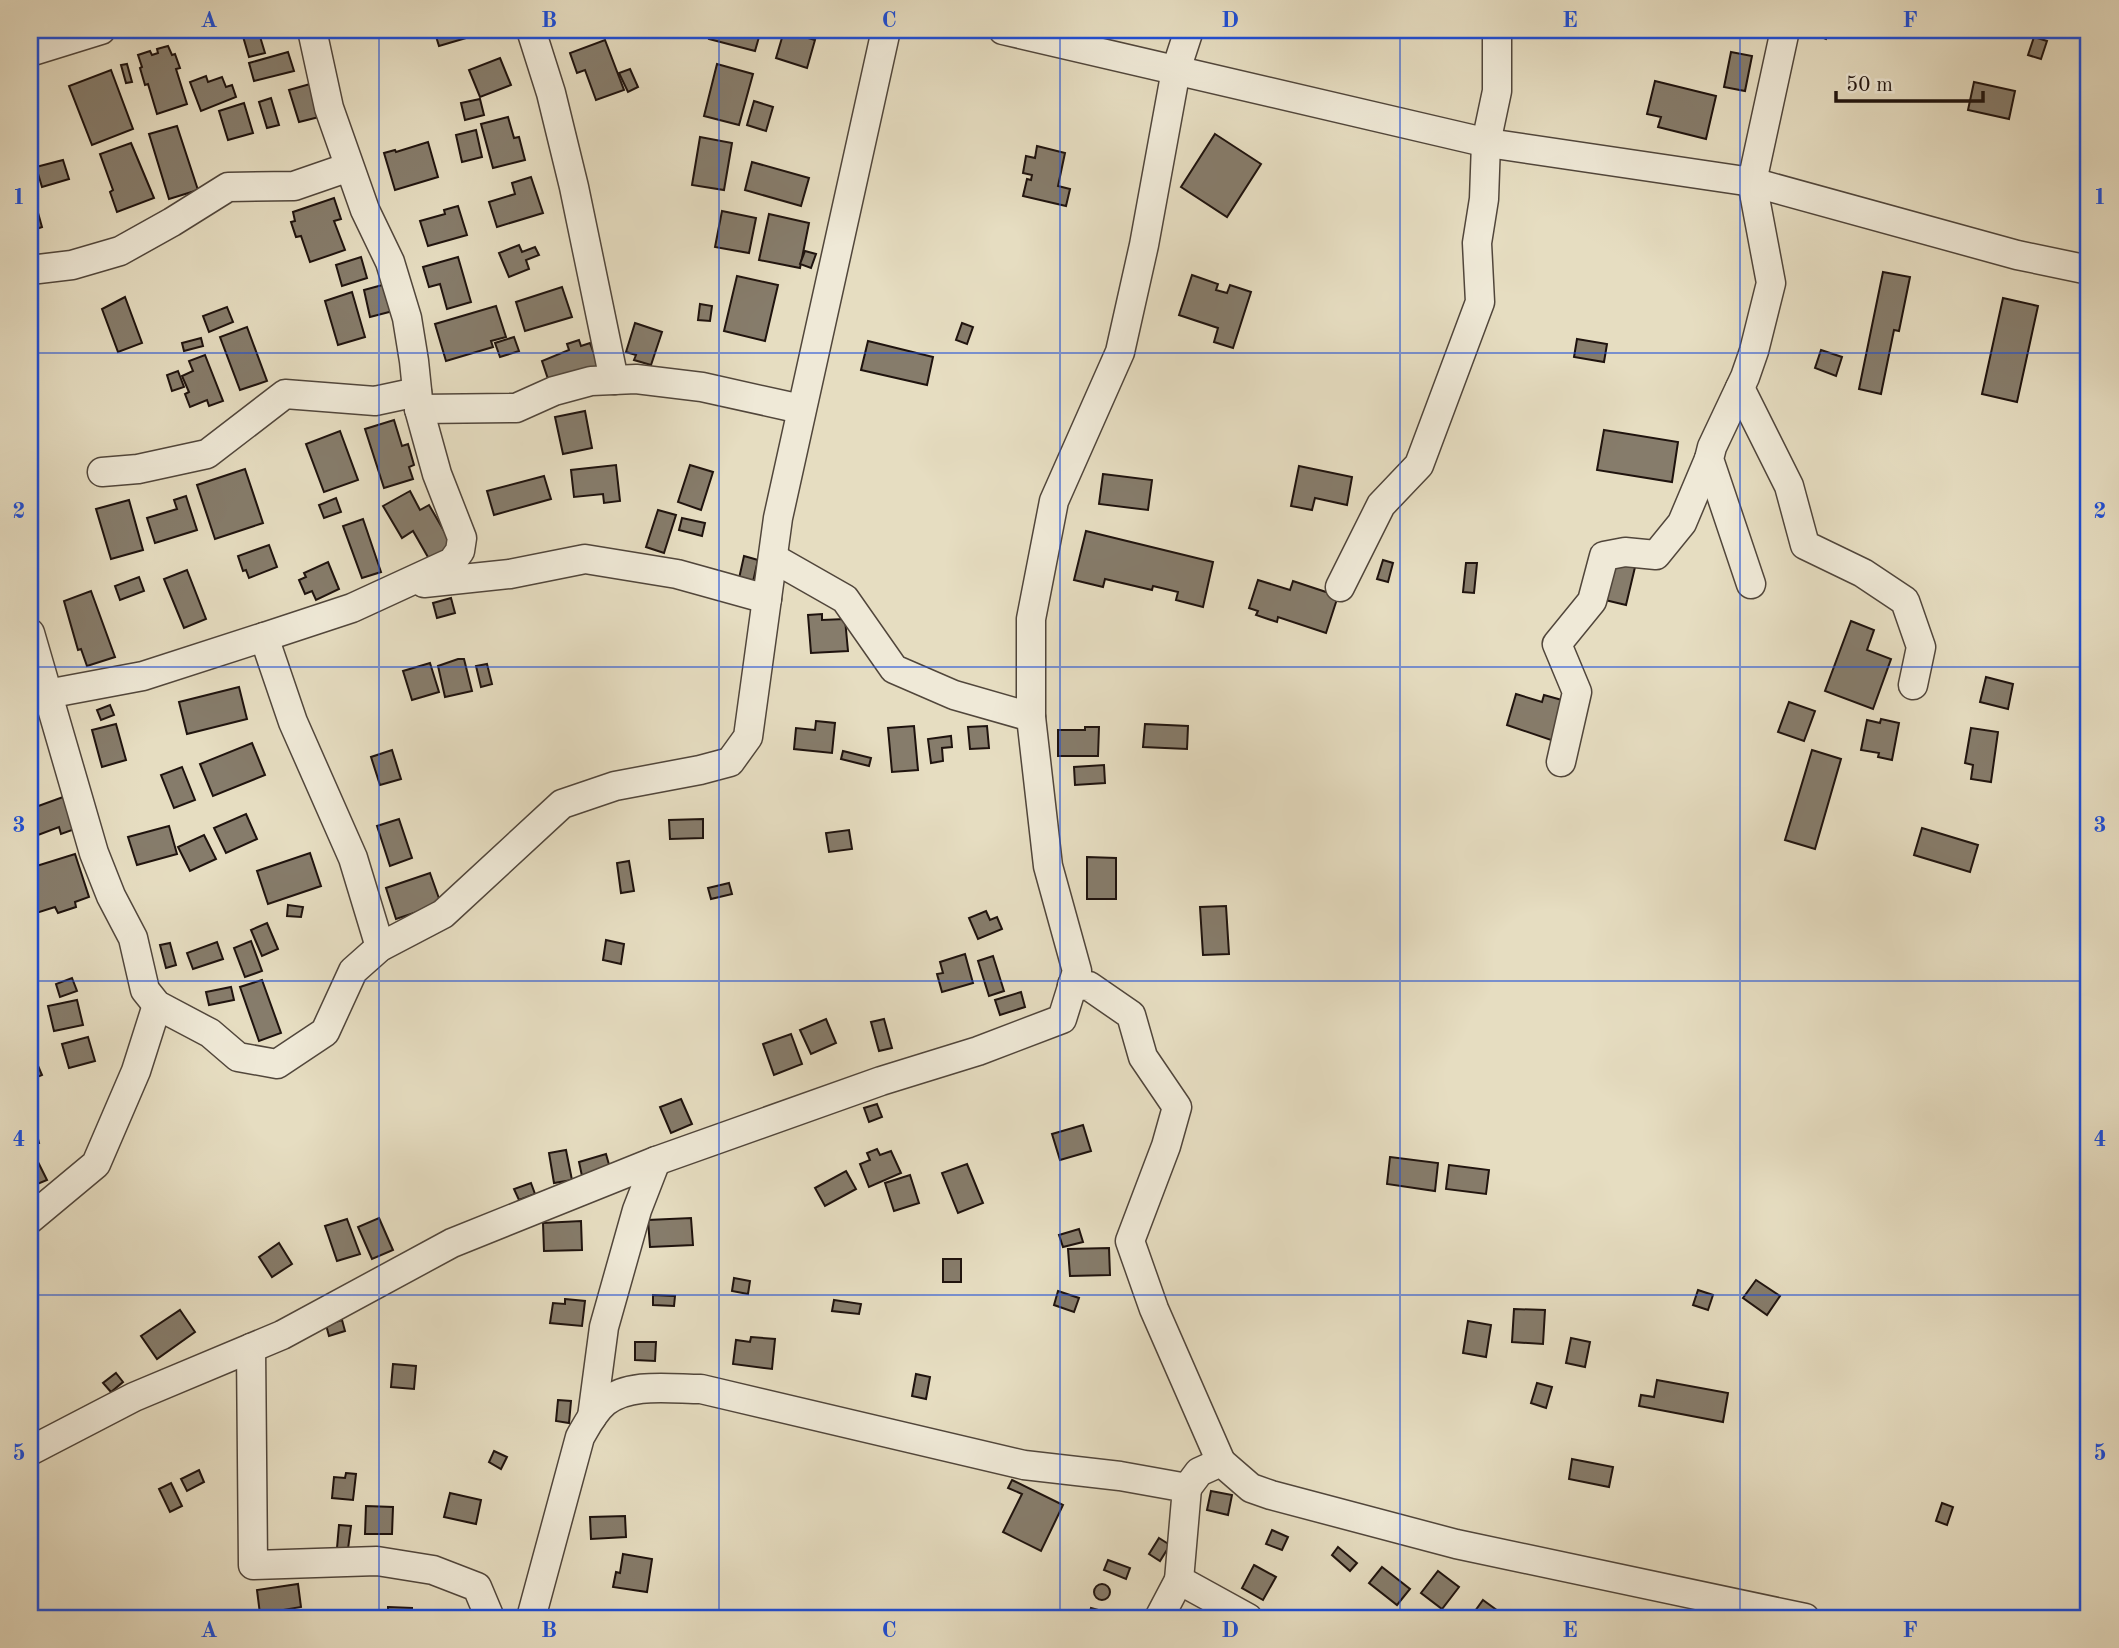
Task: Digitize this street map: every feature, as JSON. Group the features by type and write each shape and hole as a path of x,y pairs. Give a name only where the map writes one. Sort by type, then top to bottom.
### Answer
{"street":[{"path":"47,694 143,676 352,608 453,562 460,551 462,538 437,474 418,400 414,360 400,296 390,262 365,210 329,108 312,30"},
{"path":"30,633 94,853 111,896 133,938 145,990 157,1005 211,1033 238,1057 277,1065 325,1032 353,971 380,947 443,914 562,804 615,786 730,762 748,737 778,518 886,30"},
{"path":"1003,30 1486,143 1752,182 2017,255 2089,270"},
{"path":"30,1451 134,1397 282,1335 452,1243 656,1161 881,1081 978,1051 1062,1018 1077,971 1048,866 1031,717 1031,620 1054,501 1120,352 1144,245 1175,70 1189,30"},
{"path":"1340,587 1381,505 1419,465 1480,302 1477,243 1484,199 1486,143 1497,91 1497,30"},
{"path":"1561,762 1577,692 1557,644 1592,601 1604,556 1625,552 1656,555 1682,523 1754,351 1771,283 1752,182 1785,30"},
{"path":"30,52 93,31"},
{"path":"536,31 574,187 614,380"},
{"path":"30,270 72,265 120,251 228,187 294,186 349,167"},
{"path":"102,472 138,469 207,454 285,394 516,408 591,381 636,379 702,387 802,410"},
{"path":"1740,388 1789,486 1805,545 1863,573 1905,601 1921,647 1913,685"},
{"path":"1709,459 1751,584"},
{"path":"773,558 845,599 894,669 954,695 1031,717"},
{"path":"401,586 510,574 585,559 677,574 767,599"},
{"path":"264,637 293,722 354,858 380,947"},
{"path":"1072,985 1089,986 1131,1015 1143,1057 1177,1107 1166,1146 1130,1241 1154,1309 1221,1462 1251,1488 1456,1544 1804,1618"},
{"path":"30,1219 96,1164 136,1071 157,1005"},
{"path":"592,1416 604,1327 637,1210 656,1161"},
{"path":"251,1348 253,1565 377,1561 433,1570 477,1587 490,1618"},
{"path":"531,1618 580,1437 592,1416 605,1402 624,1392 701,1389 1024,1465 1120,1476 1187,1488"},
{"path":"1159,1618 1179,1580 1187,1488 1199,1472 1221,1462"},
{"path":"1179,1580 1248,1618"}],"building":[{"path":"258,30 265,53 249,57 242,33"},
{"path":"278,30 294,30 295,32 280,36"},
{"path":"434,30 482,30 483,33 439,46"},
{"path":"711,30 761,30 755,51 709,39"},
{"path":"1715,30 1732,30 1729,36"},
{"path":"1816,30 1830,30 1826,39 1814,34"},
{"path":"784,31 815,40 807,68 776,58"},
{"path":"2034,37 2047,41 2041,59 2028,55"},
{"path":"605,40 624,90 596,100 585,70 577,73 570,53"},
{"path":"168,46 172,55 175,54 180,68 176,69 187,104 157,114 148,84 145,85 138,55 150,51 152,55 158,53 157,49"},
{"path":"288,52 294,71 254,81 249,63"},
{"path":"1731,52 1752,56 1745,91 1724,87"},
{"path":"500,58 511,85 480,97 469,70"},
{"path":"127,64 132,82 126,83 121,65"},
{"path":"717,64 753,74 739,125 704,116"},
{"path":"630,69 638,87 628,92 619,73"},
{"path":"111,70 133,129 92,145 69,86"},
{"path":"206,76 208,82 222,77 226,87 232,85 236,97 201,111 190,82"},
{"path":"1655,81 1716,96 1706,139 1658,127 1661,117 1647,114"},
{"path":"1974,82 2015,91 2009,119 1968,110"},
{"path":"310,84 319,117 299,122 289,90"},
{"path":"271,98 279,125 267,128 259,102"},
{"path":"480,99 484,115 465,120 461,103"},
{"path":"754,101 773,107 766,131 747,125"},
{"path":"244,103 253,133 228,140 219,111"},
{"path":"508,117 514,138 519,137 525,160 493,168 481,124"},
{"path":"177,126 198,190 169,199 149,134"},
{"path":"476,130 482,157 462,162 456,135"},
{"path":"1215,134 1261,164 1227,217 1181,187"},
{"path":"700,137 732,143 724,190 692,185"},
{"path":"428,142 438,177 395,190 384,153"},
{"path":"131,143 154,198 117,212 110,192 113,190 100,154"},
{"path":"1037,146 1065,153 1058,186 1070,189 1066,206 1023,196 1027,179 1031,180 1032,175 1023,173 1026,156 1035,158"},
{"path":"63,160 69,179 42,187 36,167"},
{"path":"752,162 809,178 801,206 745,190"},
{"path":"531,177 543,213 497,227 489,202 515,194 512,183"},
{"path":"334,198 341,219 334,221 345,250 310,262 301,236 296,237 291,222 295,221 293,212"},
{"path":"35,202 42,227 30,231 30,204"},
{"path":"458,206 467,235 428,246 420,221 445,214 444,210"},
{"path":"722,211 756,218 749,253 715,247"},
{"path":"769,214 809,223 800,268 759,260"},
{"path":"519,245 522,252 535,247 539,255 526,260 529,269 509,277 499,253"},
{"path":"805,251 816,254 811,268 800,264"},
{"path":"361,257 367,278 342,286 336,265"},
{"path":"458,257 471,302 447,309 440,284 429,287 423,267"},
{"path":"1883,272 1910,277 1899,331 1894,330 1881,394 1859,389"},
{"path":"1192,275 1218,284 1216,290 1227,293 1230,285 1251,292 1233,348 1214,342 1218,328 1179,315"},
{"path":"737,276 778,285 765,341 724,331"},
{"path":"386,284 393,311 370,317 364,290"},
{"path":"562,287 572,317 525,331 516,302"},
{"path":"352,292 365,337 338,345 325,301"},
{"path":"125,297 142,343 118,352 102,309"},
{"path":"2003,298 2038,306 2017,402 1982,394"},
{"path":"700,304 712,306 710,321 698,320"},
{"path":"496,306 506,337 491,341 493,347 446,361 435,324"},
{"path":"227,307 233,322 209,332 203,316"},
{"path":"635,323 662,332 651,365 634,360 636,355 626,352"},
{"path":"962,323 973,327 967,344 956,340"},
{"path":"247,327 267,381 240,390 220,337"},
{"path":"514,337 519,351 500,357 495,343"},
{"path":"201,338 203,346 184,351 182,343"},
{"path":"1577,339 1607,344 1604,362 1574,357"},
{"path":"579,340 581,346 590,343 601,373 550,385 542,361 569,350 567,344"},
{"path":"868,341 933,357 927,385 861,370"},
{"path":"1821,350 1842,357 1836,376 1815,368"},
{"path":"205,355 223,401 209,406 207,400 190,407 185,394 189,392 182,376 193,371 189,361"},
{"path":"178,371 184,387 172,391 167,375"},
{"path":"585,411 592,448 563,454 555,417"},
{"path":"394,420 402,446 408,444 414,465 409,467 413,479 384,488 365,429"},
{"path":"1604,430 1678,442 1672,482 1597,470"},
{"path":"340,431 358,480 324,492 306,444"},
{"path":"616,465 620,501 604,503 603,494 574,497 571,470"},
{"path":"690,465 713,472 701,510 678,502"},
{"path":"1299,466 1352,477 1347,505 1315,498 1312,510 1291,506"},
{"path":"245,469 263,523 215,539 197,485"},
{"path":"1103,474 1152,480 1148,510 1099,504"},
{"path":"544,476 551,499 494,515 487,491"},
{"path":"410,491 420,510 429,505 455,550 432,564 413,531 402,538 383,506"},
{"path":"186,496 197,530 155,543 147,518 177,509 174,500"},
{"path":"336,498 341,512 324,518 319,505"},
{"path":"129,500 143,550 111,559 96,509"},
{"path":"658,510 676,515 664,553 646,547"},
{"path":"682,518 705,523 702,536 679,530"},
{"path":"363,519 381,572 362,578 343,526"},
{"path":"1086,531 1213,562 1203,607 1176,600 1178,592 1153,586 1152,590 1105,579 1103,587 1074,580"},
{"path":"269,545 277,567 249,578 246,570 243,571 238,556"},
{"path":"744,556 758,560 752,586 738,583"},
{"path":"1616,558 1636,563 1626,605 1605,600"},
{"path":"1383,560 1393,563 1388,582 1377,579"},
{"path":"328,562 339,589 316,600 312,591 305,594 299,580 306,577 304,573"},
{"path":"1466,563 1477,563 1474,593 1463,592"},
{"path":"187,570 206,619 184,628 164,579"},
{"path":"139,577 144,591 120,600 115,586"},
{"path":"1258,580 1290,590 1293,581 1338,596 1326,633 1278,617 1277,622 1256,615 1258,611 1249,608"},
{"path":"91,591 115,657 87,666 81,649 78,650 64,601"},
{"path":"451,598 455,613 437,618 433,603"},
{"path":"822,614 822,620 845,619 848,651 811,653 808,615"},
{"path":"1851,621 1874,630 1867,650 1891,659 1873,709 1825,691"},
{"path":"464,659 472,691 445,697 438,666"},
{"path":"430,663 439,692 412,700 403,671"},
{"path":"487,664 492,684 481,687 476,666"},
{"path":"1986,677 2013,684 2008,709 1980,702"},
{"path":"239,687 247,719 187,734 179,702"},
{"path":"1516,694 1542,702 1544,695 1569,702 1557,742 1507,725"},
{"path":"1789,702 1815,711 1804,741 1778,732"},
{"path":"110,705 114,715 101,720 97,710"},
{"path":"1881,719 1899,723 1892,760 1878,757 1879,753 1861,750 1867,720 1880,723"},
{"path":"816,721 835,723 832,753 794,749 796,728 815,730"},
{"path":"116,724 126,760 102,767 92,730"},
{"path":"1145,724 1188,726 1187,749 1143,747"},
{"path":"914,726 918,770 892,772 888,728"},
{"path":"987,726 989,748 970,749 968,727"},
{"path":"1085,727 1099,727 1098,756 1058,756 1058,730 1085,730"},
{"path":"1971,728 1998,732 1991,782 1971,779 1973,765 1965,763"},
{"path":"951,736 952,747 942,748 943,761 931,763 928,739"},
{"path":"252,743 265,775 213,796 200,764"},
{"path":"392,750 401,779 380,785 371,757"},
{"path":"1812,750 1841,759 1815,849 1785,840"},
{"path":"843,751 871,758 869,766 841,759"},
{"path":"1104,765 1105,783 1075,785 1074,767"},
{"path":"182,767 195,800 174,808 161,775"},
{"path":"63,797 75,829 61,834 59,827 30,838 30,809"},
{"path":"246,814 257,839 226,853 214,828"},
{"path":"399,819 412,858 390,866 377,826"},
{"path":"703,819 703,838 670,839 669,820"},
{"path":"169,826 177,854 137,865 128,837"},
{"path":"1922,828 1978,845 1970,872 1914,855"},
{"path":"849,830 852,849 829,852 826,833"},
{"path":"204,835 216,859 190,871 178,847"},
{"path":"310,853 321,886 268,904 257,871"},
{"path":"75,854 89,897 75,902 76,907 58,913 55,907 30,915 30,868"},
{"path":"1087,857 1116,858 1116,899 1087,899"},
{"path":"629,861 634,891 621,893 617,863"},
{"path":"430,873 441,904 396,919 386,888"},
{"path":"729,883 732,894 711,899 708,888"},
{"path":"288,905 303,907 301,917 287,916"},
{"path":"1226,906 1229,954 1203,955 1200,907"},
{"path":"986,911 990,920 997,917 1002,929 978,939 969,918"},
{"path":"267,923 278,949 262,956 251,930"},
{"path":"606,940 624,944 621,964 603,960"},
{"path":"251,941 262,971 245,977 234,948"},
{"path":"217,942 223,959 193,969 187,953"},
{"path":"170,943 176,965 166,968 160,945"},
{"path":"965,954 973,983 942,992 937,974 943,973 940,962"},
{"path":"993,956 1004,991 989,996 978,961"},
{"path":"72,978 77,991 60,997 56,984"},
{"path":"262,980 281,1033 259,1041 240,987"},
{"path":"231,987 234,1000 209,1005 206,992"},
{"path":"1021,992 1025,1007 1000,1015 995,1000"},
{"path":"77,1000 83,1025 54,1031 48,1006"},
{"path":"826,1019 836,1043 811,1054 800,1030"},
{"path":"884,1019 892,1048 879,1051 871,1022"},
{"path":"791,1034 802,1064 774,1075 763,1044"},
{"path":"88,1037 95,1061 69,1068 62,1044"},
{"path":"32,1052 42,1075 30,1080 30,1053"},
{"path":"681,1099 692,1124 671,1133 660,1107"},
{"path":"877,1104 882,1117 869,1122 864,1108"},
{"path":"1083,1125 1091,1151 1060,1160 1052,1134"},
{"path":"37,1135 39,1143 30,1145 30,1136"},
{"path":"877,1149 880,1155 891,1151 901,1173 869,1187 860,1164 870,1160 867,1153"},
{"path":"566,1150 572,1180 554,1183 549,1153"},
{"path":"606,1154 610,1168 582,1176 579,1162"},
{"path":"1390,1157 1438,1163 1435,1191 1387,1184"},
{"path":"38,1162 47,1180 30,1187 30,1166"},
{"path":"967,1164 983,1203 958,1213 942,1173"},
{"path":"1449,1165 1489,1170 1486,1194 1446,1189"},
{"path":"846,1171 856,1189 825,1206 815,1188"},
{"path":"910,1175 919,1203 894,1211 885,1183"},
{"path":"531,1183 535,1194 519,1200 514,1189"},
{"path":"379,1218 393,1250 372,1259 358,1227"},
{"path":"691,1218 693,1245 650,1247 648,1220"},
{"path":"347,1219 360,1254 337,1261 325,1226"},
{"path":"581,1221 582,1250 544,1251 543,1223"},
{"path":"1079,1229 1083,1242 1063,1247 1059,1235"},
{"path":"279,1243 292,1264 272,1277 259,1257"},
{"path":"1109,1248 1110,1275 1070,1276 1068,1249"},
{"path":"943,1259 961,1259 961,1282 943,1282"},
{"path":"734,1278 750,1281 748,1294 732,1291"},
{"path":"1756,1280 1780,1296 1767,1315 1743,1298"},
{"path":"1698,1290 1713,1295 1708,1310 1693,1305"},
{"path":"1058,1291 1079,1298 1074,1312 1054,1305"},
{"path":"653,1295 675,1296 674,1306 653,1305"},
{"path":"565,1299 585,1301 582,1326 550,1323 553,1303 565,1304"},
{"path":"834,1300 861,1304 859,1314 832,1311"},
{"path":"1514,1309 1545,1310 1543,1344 1512,1342"},
{"path":"180,1310 195,1332 157,1359 141,1336"},
{"path":"342,1320 345,1331 329,1336 326,1325"},
{"path":"1468,1321 1491,1325 1486,1357 1463,1353"},
{"path":"751,1337 775,1339 772,1369 733,1364 736,1340 750,1342"},
{"path":"1571,1338 1590,1342 1585,1367 1566,1363"},
{"path":"635,1342 656,1342 655,1361 635,1360"},
{"path":"393,1364 416,1366 414,1389 391,1387"},
{"path":"116,1373 123,1382 111,1392 103,1383"},
{"path":"916,1374 930,1377 926,1399 912,1396"},
{"path":"1657,1380 1728,1393 1723,1422 1639,1406 1641,1395 1654,1397"},
{"path":"1537,1383 1552,1387 1546,1408 1531,1403"},
{"path":"558,1400 571,1401 569,1423 556,1421"},
{"path":"494,1451 507,1457 501,1469 489,1462"},
{"path":"1572,1459 1613,1467 1609,1487 1569,1479"},
{"path":"199,1470 204,1482 187,1491 181,1479"},
{"path":"346,1473 356,1474 353,1500 332,1498 334,1477 345,1478"},
{"path":"1012,1480 1063,1505 1041,1551 1003,1532 1022,1494 1008,1488"},
{"path":"171,1483 182,1506 170,1512 159,1489"},
{"path":"1211,1491 1232,1495 1228,1515 1207,1510"},
{"path":"450,1493 481,1500 476,1524 444,1517"},
{"path":"1942,1503 1953,1507 1947,1525 1936,1521"},
{"path":"366,1506 393,1507 392,1534 365,1534"},
{"path":"625,1516 626,1537 591,1539 590,1517"},
{"path":"339,1525 351,1526 348,1549 337,1548"},
{"path":"1272,1530 1288,1537 1282,1550 1266,1544"},
{"path":"1159,1538 1170,1545 1160,1561 1149,1554"},
{"path":"1338,1547 1357,1563 1350,1571 1332,1555"},
{"path":"623,1554 652,1559 647,1592 613,1587 616,1572 620,1573"},
{"path":"1108,1560 1130,1568 1126,1579 1104,1570"},
{"path":"1254,1565 1276,1577 1263,1600 1242,1588"},
{"path":"1382,1567 1410,1589 1397,1605 1369,1583"},
{"path":"1438,1571 1459,1587 1442,1609 1421,1593"},
{"path":"298,1584 301,1607 260,1614 257,1590"},
{"path":"1102,1584 1108,1586 1108,1598 1102,1600 1096,1598 1094,1592 1096,1586"},
{"path":"1483,1600 1498,1611 1493,1618 1470,1618"},
{"path":"388,1607 412,1608 412,1618 388,1618"},
{"path":"1091,1608 1128,1618 1077,1618 1078,1613 1089,1615"},
{"path":"653,1611 679,1611 679,1618 648,1618 653,1617"}]}
